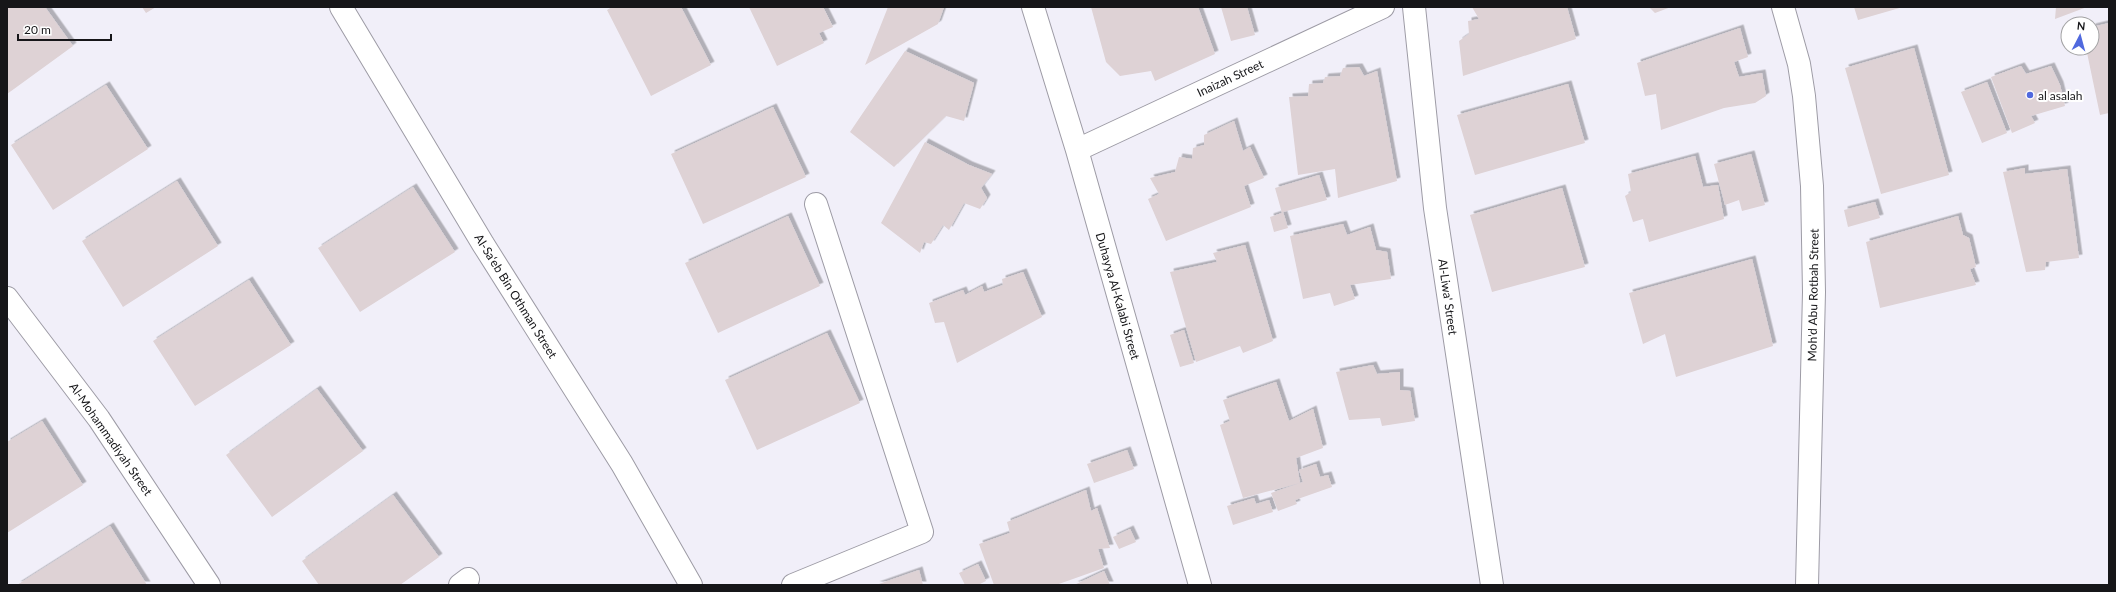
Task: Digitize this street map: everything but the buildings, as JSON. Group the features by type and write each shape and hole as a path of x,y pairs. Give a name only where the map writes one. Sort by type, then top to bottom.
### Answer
{"street":[{"name":"Al-Sa‘eb Bin Othman Street","path":"341,7 483,244 622,464 691,585"},
{"name":"Duhayya Al-Kalabi Street","path":"1033,7 1077,150 1200,585"},
{"name":"Inaizah Street","path":"1077,150 1383,7"},
{"name":"Al-Liwa' Street","path":"1414,7 1435,208 1492,585"},
{"name":"Moh'd Abu Rotbah Street","path":"1783,7 1799,64 1805,110 1812,193 1814,292 1807,585"},
{"path":"793,585 922,532 816,204"},
{"name":"Al-Mohammadiyah Street","path":"7,298 99,419 209,585"}],"place":[{"name":"al asalah","path":"2030,95"}]}
